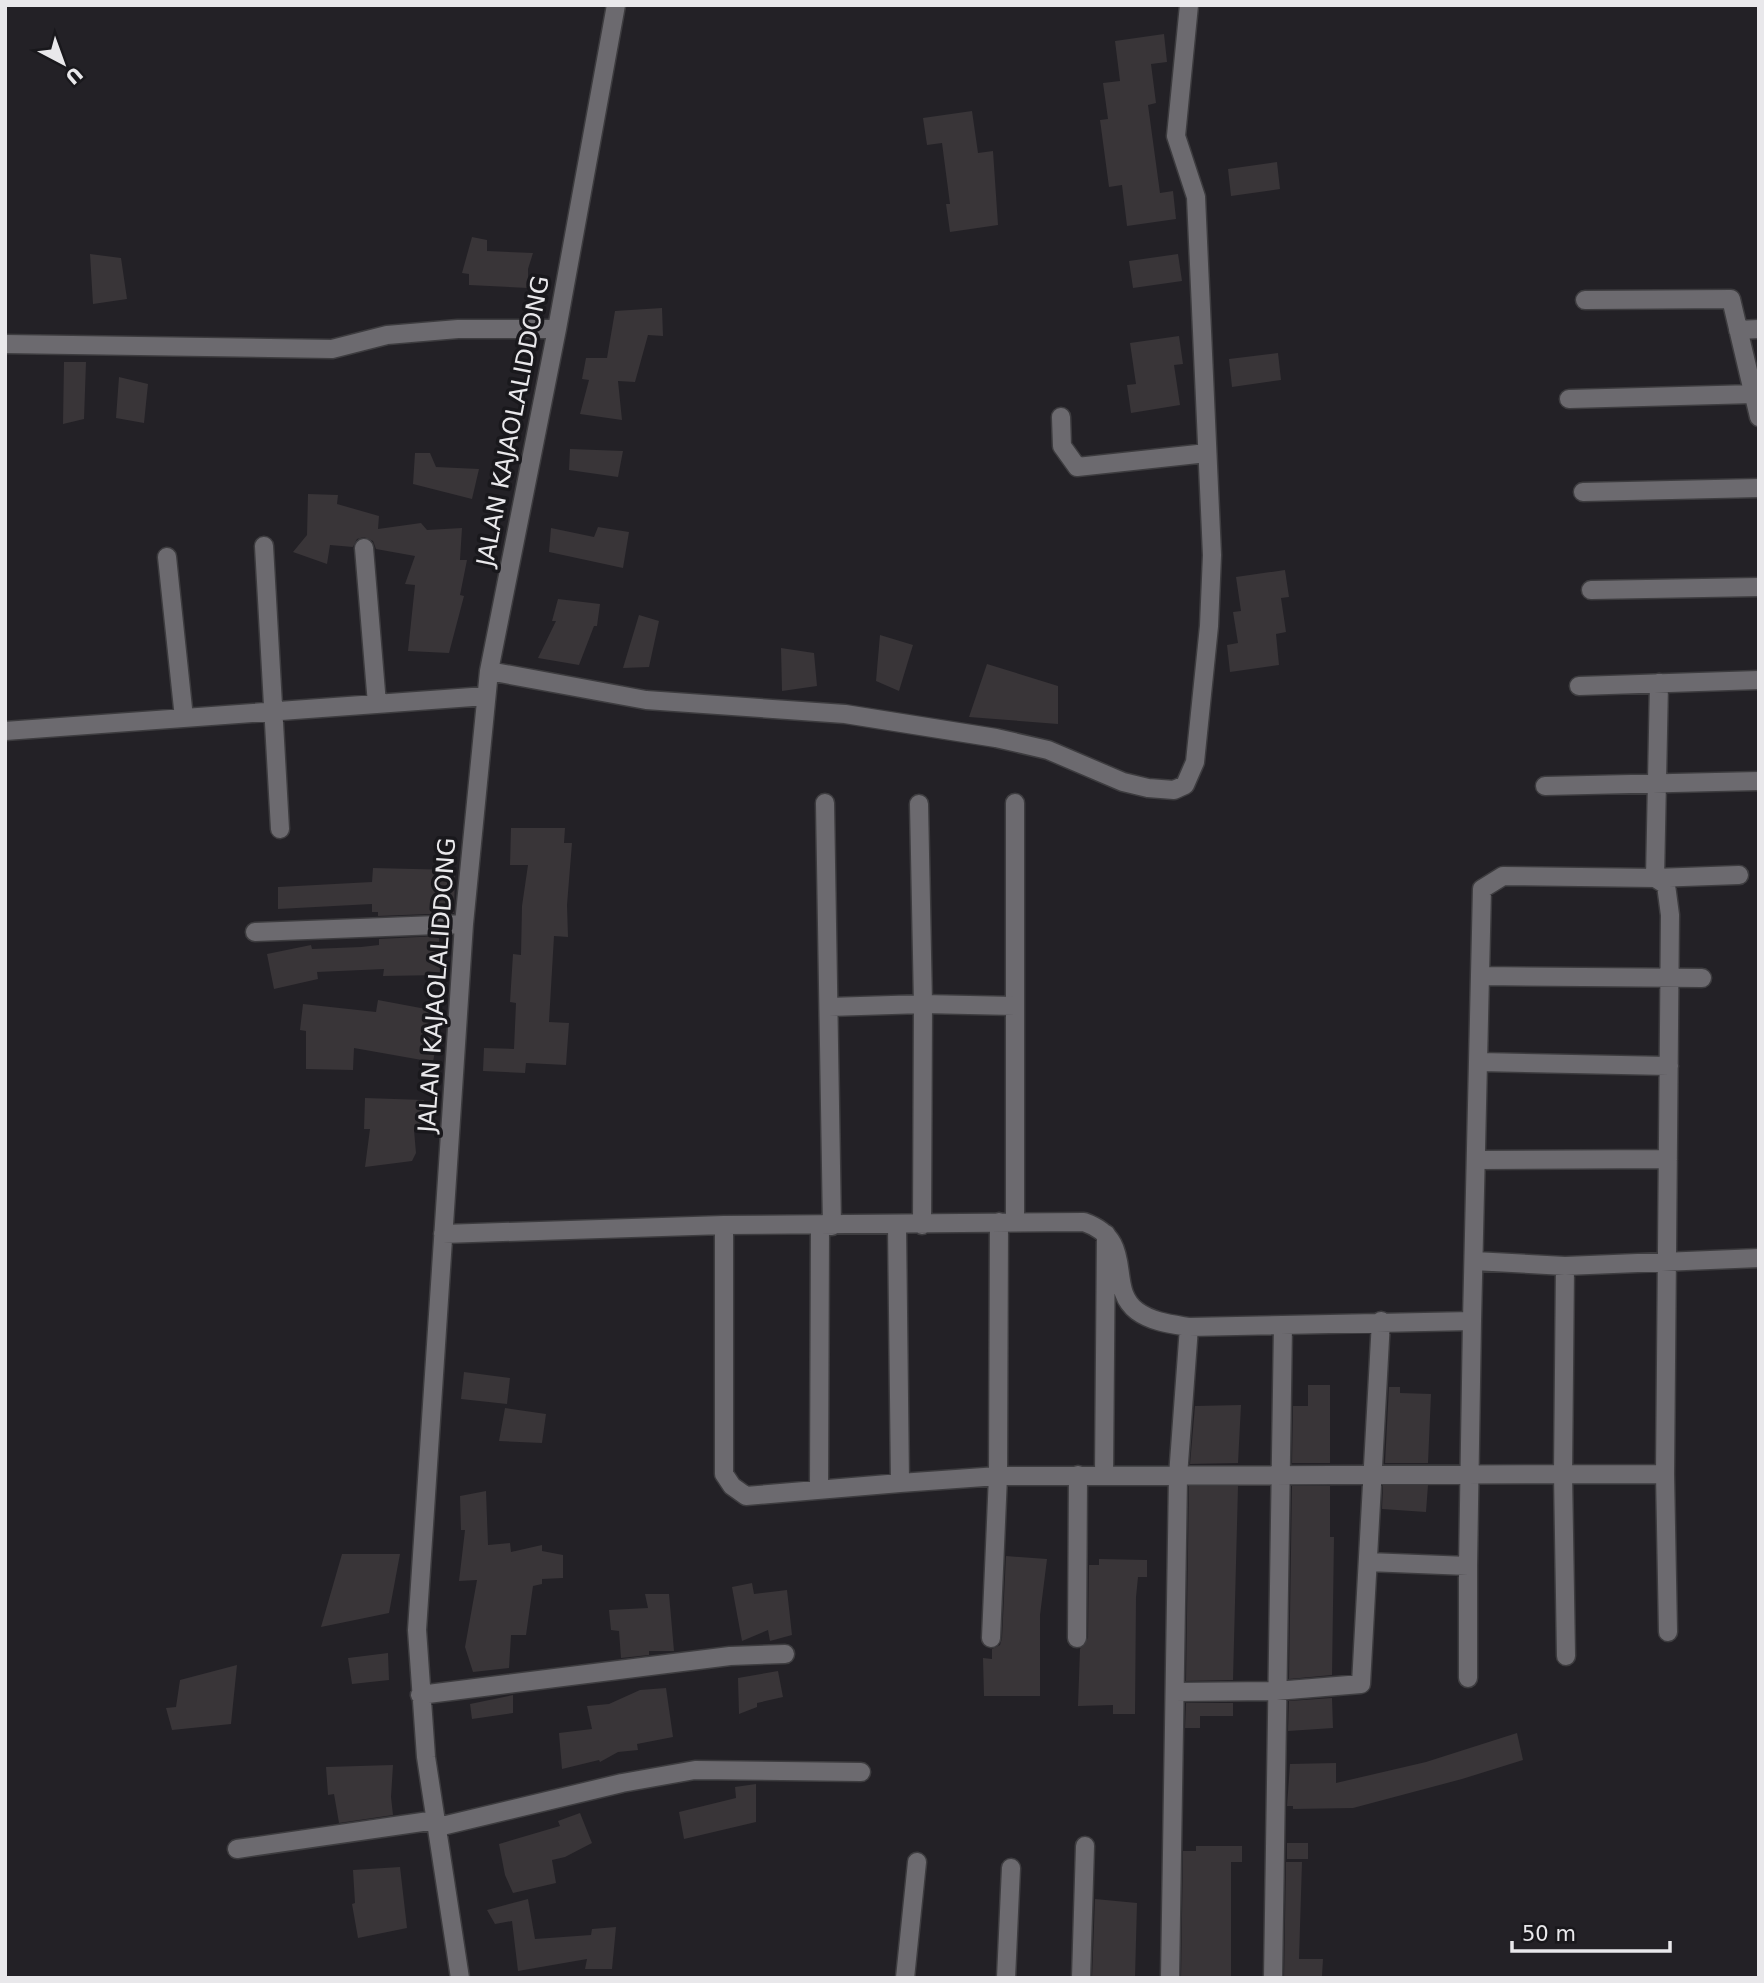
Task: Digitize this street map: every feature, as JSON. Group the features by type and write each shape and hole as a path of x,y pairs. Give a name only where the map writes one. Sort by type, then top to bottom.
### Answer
{"street":[{"name":"JALAN KAJAOLALIDDONG","path":"460,1978 420,1695 417,1630 464,924 489,671 557,329 616,5"},
{"path":"489,671 646,700 845,714 996,737 1048,750 1122,782 1166,791 1180,789 1195,762 1209,626 1212,555 1196,197 1176,136 1189,5"},
{"path":"1585,300 1731,299 1759,417"},
{"path":"5,344 332,349 387,335 458,329 557,329"},
{"path":"1738,330 1759,329"},
{"path":"1569,399 1754,394"},
{"path":"1061,417 1062,446 1077,467 1207,453"},
{"path":"1583,492 1759,488"},
{"path":"264,546 275,711 279,829"},
{"path":"364,548 377,704"},
{"path":"167,557 184,718"},
{"path":"1591,590 1759,587"},
{"path":"1579,686 1759,680"},
{"path":"1656,878 1659,683"},
{"path":"5,731 486,696"},
{"path":"1545,786 1759,781"},
{"path":"818,1490 829,1007 825,803"},
{"path":"992,1638 1015,1006 1015,803"},
{"path":"919,804 923,1004 922,1225"},
{"path":"1468,1678 1472,1321 1482,889 1503,876 1656,878 1739,874"},
{"path":"1656,878 1666,885 1670,915 1665,1474 1668,1632"},
{"path":"255,932 464,924"},
{"path":"1481,976 1702,978"},
{"path":"829,1007 923,1004 1015,1006"},
{"path":"1480,1062 1669,1066"},
{"path":"1477,1160 1668,1159"},
{"path":"443,1234 724,1225 897,1226 1084,1222 1101,1228 1107,1234 1117,1252 1125,1292 1135,1310 1154,1320 1189,1328 1381,1321 1472,1321"},
{"path":"724,1225 724,1474 732,1486 746,1496 998,1476 1178,1476 1282,1472 1665,1474"},
{"path":"897,1226 900,1483"},
{"path":"1104,1475 1107,1234"},
{"path":"1474,1261 1565,1266 1759,1258"},
{"path":"1565,1266 1563,1474 1566,1656"},
{"path":"1175,1692 1276,1691 1361,1684 1381,1321"},
{"path":"1273,1978 1283,1325"},
{"path":"1170,1978 1178,1476 1189,1328"},
{"path":"1077,1638 1078,1475"},
{"path":"1368,1562 1468,1566"},
{"path":"420,1695 730,1656 785,1654"},
{"path":"237,1849 437,1824 622,1783 695,1770 861,1772"},
{"path":"1081,1978 1085,1846"},
{"path":"905,1978 917,1861"},
{"path":"1006,1978 1011,1868"}],"building":[{"path":"1164,34 1167,62 1151,64 1156,103 1148,105 1160,193 1173,191 1176,219 1127,226 1122,185 1109,187 1100,120 1108,119 1103,83 1120,81 1115,41"},
{"path":"972,111 978,153 993,151 998,225 950,232 946,204 950,204 942,143 927,145 923,118"},
{"path":"1277,162 1280,189 1231,196 1228,169"},
{"path":"472,237 487,240 487,251 533,253 528,269 528,288 469,285 469,274 462,273"},
{"path":"90,254 121,258 127,299 93,304"},
{"path":"1178,254 1182,281 1133,288 1129,261"},
{"path":"662,308 663,336 648,335 635,382 618,381 622,420 580,414 589,380 582,379 586,358 607,358 615,311"},
{"path":"1179,336 1183,364 1174,365 1180,405 1131,413 1127,385 1136,384 1130,343"},
{"path":"1278,353 1281,380 1232,387 1229,359"},
{"path":"64,362 86,362 84,419 63,424"},
{"path":"119,377 148,384 144,423 116,418"},
{"path":"570,449 623,451 618,477 569,470"},
{"path":"415,453 430,453 436,467 479,469 472,499 413,484"},
{"path":"308,494 338,495 337,504 379,516 378,529 421,523 427,530 462,528 460,560 467,560 460,595 464,596 449,653 408,651 415,585 405,584 415,556 376,549 373,541 364,537 357,539 353,547 330,545 327,564 293,552 307,535"},
{"path":"598,527 629,532 623,568 549,552 551,528 594,537"},
{"path":"1285,570 1289,597 1281,598 1286,632 1276,634 1279,665 1230,672 1227,645 1238,643 1233,612 1241,611 1236,577"},
{"path":"558,599 600,604 597,626 594,626 579,665 538,658 556,621 552,621"},
{"path":"639,615 659,621 649,667 623,668"},
{"path":"880,635 913,645 899,691 876,681"},
{"path":"781,648 814,653 817,686 782,691"},
{"path":"987,664 1058,686 1058,724 969,717"},
{"path":"511,828 565,828 564,843 572,843 567,905 568,937 554,936 549,1022 569,1023 566,1065 526,1063 525,1073 483,1071 484,1048 514,1049 516,1003 510,1002 513,954 521,955 522,906 528,865 510,865"},
{"path":"373,868 455,870 454,913 378,916 378,912 372,912 372,904 278,909 278,887 372,882"},
{"path":"439,936 440,975 383,976 384,969 317,972 318,979 274,989 267,954 311,945 312,949 361,947 379,945 379,939"},
{"path":"378,1000 442,1012 433,1062 354,1048 353,1070 306,1069 306,1031 300,1030 303,1004 376,1012"},
{"path":"365,1098 424,1100 423,1131 414,1130 416,1153 412,1161 365,1167 370,1129 364,1129"},
{"path":"464,1372 510,1378 507,1404 461,1399"},
{"path":"1308,1385 1330,1385 1330,1463 1292,1463 1293,1406 1308,1406"},
{"path":"1389,1387 1400,1387 1400,1393 1431,1394 1428,1463 1385,1463"},
{"path":"1241,1405 1238,1463 1190,1464 1195,1406"},
{"path":"505,1408 546,1414 542,1443 499,1441"},
{"path":"1383,1485 1428,1485 1426,1512 1382,1509"},
{"path":"1189,1486 1238,1486 1233,1680 1186,1681"},
{"path":"1292,1486 1330,1486 1330,1537 1334,1537 1332,1675 1289,1679"},
{"path":"486,1491 488,1545 510,1543 511,1552 542,1545 542,1551 563,1555 563,1578 542,1579 542,1584 533,1586 526,1635 511,1635 509,1668 473,1672 465,1647 477,1580 459,1581 465,1530 461,1530 460,1496"},
{"path":"342,1554 400,1554 389,1613 321,1627"},
{"path":"1006,1556 1047,1559 1040,1615 1040,1696 984,1696 983,1658 992,1659 992,1649 1000,1645 1002,1638"},
{"path":"1099,1559 1147,1560 1147,1577 1138,1577 1136,1597 1135,1714 1113,1714 1113,1705 1078,1706 1080,1649 1088,1638 1089,1565 1099,1565"},
{"path":"752,1583 754,1594 787,1590 792,1635 770,1641 768,1630 742,1641 732,1587"},
{"path":"645,1594 669,1594 674,1651 649,1651 649,1655 621,1658 619,1631 611,1630 609,1610 648,1608"},
{"path":"388,1653 389,1680 352,1684 348,1658"},
{"path":"237,1665 231,1724 172,1730 166,1708 176,1707 180,1680"},
{"path":"778,1671 783,1697 757,1703 757,1707 739,1714 738,1678"},
{"path":"666,1688 673,1737 637,1744 638,1750 618,1752 600,1762 599,1760 562,1769 559,1733 592,1729 587,1706 609,1704 640,1690"},
{"path":"513,1695 513,1713 472,1719 470,1704"},
{"path":"1332,1698 1333,1728 1288,1731 1289,1701"},
{"path":"1186,1703 1233,1703 1233,1716 1200,1716 1200,1728 1185,1728"},
{"path":"1517,1733 1523,1760 1353,1808 1293,1809 1293,1806 1287,1806 1290,1764 1336,1763 1336,1783 1426,1762"},
{"path":"393,1765 393,1815 339,1823 334,1794 328,1795 326,1767"},
{"path":"756,1784 756,1822 684,1839 679,1812 736,1798 735,1787"},
{"path":"580,1813 592,1843 565,1857 552,1860 556,1883 513,1893 505,1875 499,1844 560,1826 558,1821"},
{"path":"1287,1843 1308,1843 1308,1859 1287,1859"},
{"path":"1196,1846 1242,1846 1242,1862 1231,1862 1231,1978 1181,1978 1183,1851 1196,1851"},
{"path":"1286,1862 1302,1862 1299,1959 1323,1959 1322,1976 1284,1978"},
{"path":"400,1867 407,1928 358,1938 352,1904 355,1903 353,1870"},
{"path":"528,1899 535,1939 591,1935 592,1929 616,1927 612,1969 585,1969 587,1959 518,1971 512,1921 495,1924 487,1910"},
{"path":"1095,1899 1137,1903 1135,1978 1092,1978"}]}
